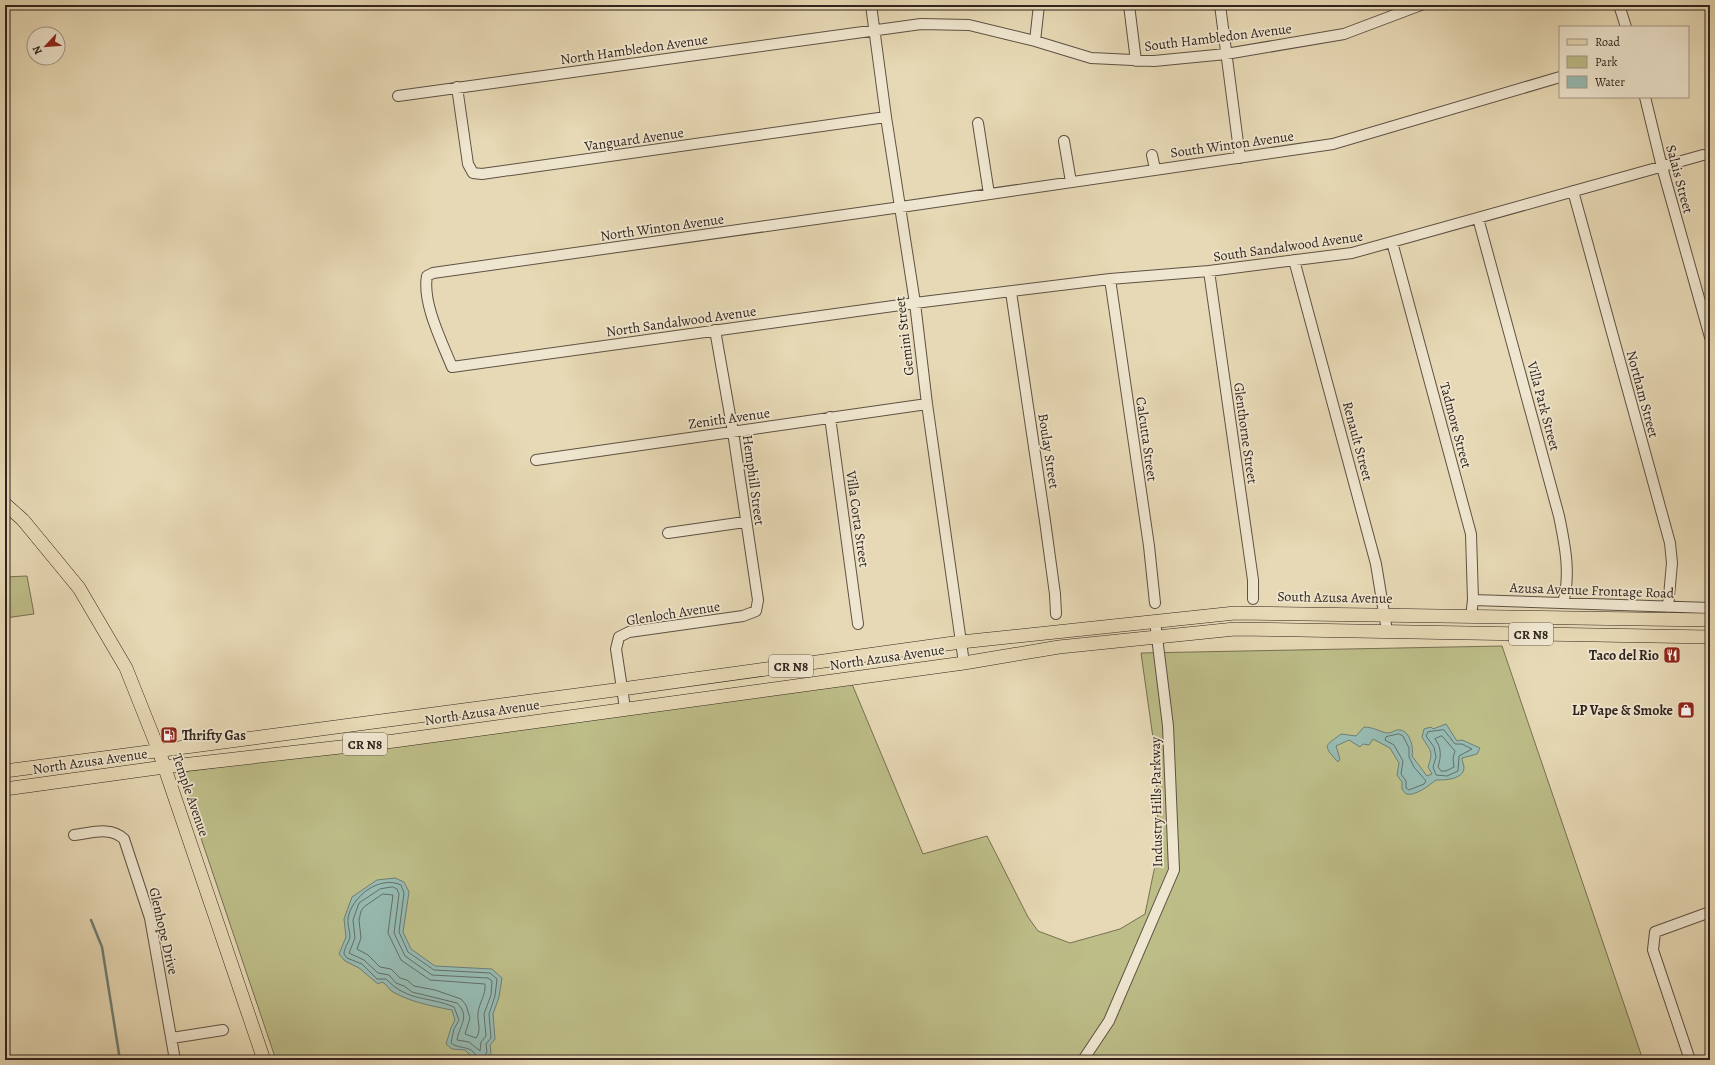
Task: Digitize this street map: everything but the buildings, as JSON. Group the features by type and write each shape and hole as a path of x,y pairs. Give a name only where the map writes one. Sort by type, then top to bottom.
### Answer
{"main road":[{"name":"Temple Avenue","path":"5,504 23,520 79,588 126,668 159,751 264,1060"},
{"name":"South Azusa Avenue","path":"961,642 1241,612 1710,620"},
{"path":"1603,635 1604,619"},
{"name":"CR N8","path":"964,663 1059,647 1236,629 1710,637"},
{"name":"North Azusa Avenue","path":"5,771 622,689 961,642"},
{"path":"861,677 869,664 894,651"},
{"name":"North Azusa Avenue","path":"5,789 164,767 394,741 625,708 964,663"}],"street":[{"name":"Gemini Street","path":"871,5 886,117 915,302 926,404 964,663"},
{"path":"1035,41 1039,5"},
{"path":"1129,5 1136,61"},
{"path":"1220,5 1240,158"},
{"name":"South Hambledon Avenue","path":"874,30 921,24 969,25 1035,41 1091,58 1136,61 1226,54 1344,34 1421,5"},
{"path":"1619,5 1626,26"},
{"name":"North Hambledon Avenue","path":"398,96 874,30"},
{"name":"South Winton Avenue","path":"901,207 1333,144 1559,77"},
{"name":"Vanguard Avenue","path":"457,87 468,164 472,173 482,174 886,117"},
{"name":"Salais Street","path":"1645,98 1662,167 1710,337"},
{"path":"978,123 989,194"},
{"path":"1064,141 1071,182"},
{"path":"1152,155 1155,169"},
{"name":"South Sandalwood Avenue","path":"915,302 1110,279 1209,271 1352,253 1703,156"},
{"name":"Northam Street","path":"1573,191 1670,543 1672,563 1668,607"},
{"name":"North Winton Avenue","path":"452,367 434,323 426,285 427,276 433,273 901,207"},
{"name":"Villa Park Street","path":"1478,218 1559,516 1566,548 1567,563 1566,592 1563,603"},
{"name":"Tadmore Street","path":"1392,242 1471,534 1473,600 1471,617"},
{"name":"Renault Street","path":"1294,260 1376,564 1387,631"},
{"name":"Glenthorne Street","path":"1209,271 1253,580 1253,599"},
{"name":"Calcutta Street","path":"1110,279 1149,546 1155,603"},
{"name":"Boulay Street","path":"1010,292 1045,521 1055,594 1056,614"},
{"name":"North Sandalwood Avenue","path":"452,367 915,302"},
{"name":"Hemphill Street","path":"715,330 733,432 745,522 758,600 756,611"},
{"name":"Zenith Avenue","path":"536,460 926,404"},
{"name":"Villa Corta Street","path":"830,417 858,624"},
{"path":"668,533 745,522"},
{"name":"Azusa Avenue Frontage Road","path":"1473,600 1710,608"},
{"name":"Glenloch Avenue","path":"625,708 616,649 619,637 629,632 743,616 756,611"},
{"name":"Industry Hills Parkway","path":"1083,1060 1109,1021 1174,870 1168,726 1155,621"},
{"name":"Glenhope Drive","path":"74,835 110,831 118,833 124,839 150,918 175,1060"},
{"path":"1690,1060 1653,950 1655,932 1710,912"},
{"path":"172,1038 223,1030"}],"green space":[{"path":"27,576 34,614 5,618 5,577"},
{"path":"1502,646 1643,1060 276,1060 181,779 181,775 189,771 852,684 923,854 987,836 1028,917 1038,931 1070,943 1120,929 1145,914 1158,851 1156,759 1141,653"}],"water":[{"path":"1446,724 1457,741 1462,740 1480,748 1477,754 1462,758 1464,768 1460,775 1444,780 1436,780 1414,794 1406,794 1402,789 1402,782 1397,775 1399,763 1390,748 1373,739 1369,745 1363,744 1360,747 1349,740 1336,746 1340,759 1338,762 1329,752 1328,748 1329,743 1341,734 1356,736 1364,727 1388,733 1400,730 1406,733 1409,737 1412,745 1412,756 1427,776 1432,774 1428,767 1431,754 1422,737 1424,729 1431,727 1433,729"},
{"path":"395,878 404,882 409,892 403,932 411,949 435,966 492,969 502,978 499,997 493,1014 495,1039 490,1045 491,1053 486,1059 475,1060 465,1050 452,1049 446,1044 455,1020 452,1010 421,1003 391,991 384,983 382,982 378,984 359,968 345,961 339,954 346,937 344,919 352,897 377,880"}],"waterway":[{"path":"91,920 102,947 120,1060"}],"place":[{"name":"Taco del Rio","path":"1672,655"},
{"name":"LP Vape & Smoke","path":"1686,710"},
{"name":"Thrifty Gas","path":"169,735"}]}
